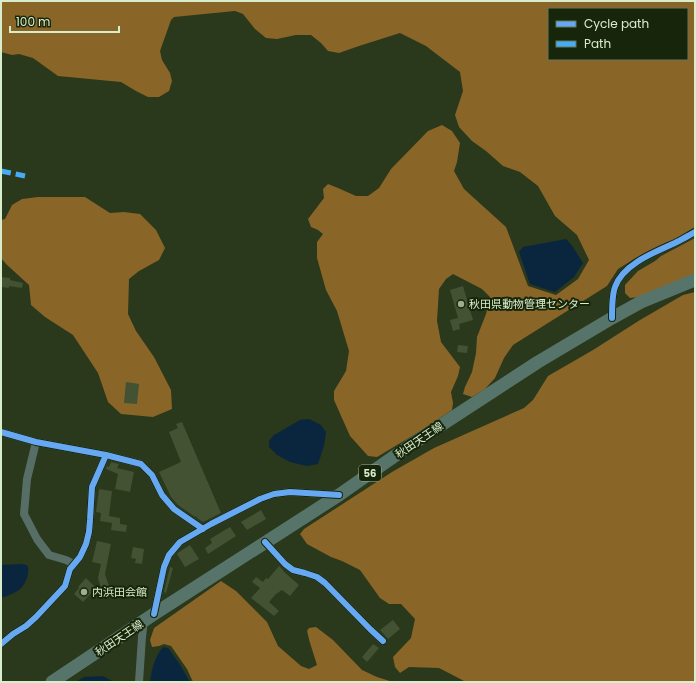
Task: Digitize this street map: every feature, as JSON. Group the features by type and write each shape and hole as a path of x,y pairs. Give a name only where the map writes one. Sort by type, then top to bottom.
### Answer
{"main road":[{"name":"秋田天王線","path":"52,682 149,617 339,495 409,446 538,362 641,302 695,280"}],"street":[{"path":"612,318 614,288 619,278 630,267 646,257 695,232"},
{"path":"1,432 36,442 106,455 141,464 152,475 162,496 174,509 202,529"},
{"path":"36,442 27,479 24,514 37,538 49,555 74,564"},
{"path":"1,644 36,617 65,586 70,569 80,557 86,544 89,532 92,487 106,455"},
{"path":"139,682 142,637 164,567 169,555 180,542 202,529 274,494 290,492 339,495"},
{"path":"265,542 285,564 293,570 317,577 326,583 383,641"}],"shaded area":[{"path":"1,1 695,1 695,227 672,241 634,259 618,269 607,286 513,345 504,358 495,378 485,389 472,397 463,394 472,372 476,353 477,337 486,314 490,297 482,289 453,274 446,279 439,289 437,321 441,342 460,367 451,392 453,403 452,410 377,457 368,456 350,436 334,400 334,391 346,371 349,351 337,311 326,290 317,258 317,242 323,234 311,227 308,219 324,198 323,189 328,184 356,196 368,196 379,188 391,169 428,131 442,125 452,131 460,143 454,171 464,189 506,227 528,286 556,295 578,279 589,260 577,235 555,216 538,186 520,172 503,166 472,141 459,127 455,115 463,91 460,72 426,46 400,33 339,53 328,51 311,35 296,35 277,39 266,38 255,29 243,14 235,11 174,17 171,20 160,51 162,60 170,73 172,81 169,91 159,97 148,97 121,82 58,76 33,58 19,54 12,55 1,52"},
{"path":"38,197 85,197 110,213 124,212 140,214 156,230 165,248 159,260 139,271 129,279 128,314 136,331 154,357 171,390 172,409 153,417 121,414 108,402 98,373 73,335 45,317 31,305 29,285 1,258 1,220 5,219 12,205 22,199"},
{"path":"695,238 695,276 639,297 630,298 625,293 625,285 638,271 661,256"},
{"path":"695,292 695,682 466,682 439,668 409,667 400,673 395,667 393,657 411,638 415,619 401,604 389,604 380,598 360,570 307,544 300,534 304,529 392,472 434,448 524,408 533,400 548,376 683,295"},
{"path":"221,581 236,591 267,622 278,646 301,666 309,669 317,665 307,631 309,628 316,627 333,640 362,670 393,682 193,682 187,669 171,646 164,644 152,647 150,640 154,628"}],"water":[{"path":"566,239 583,263 574,277 555,292 530,284 519,252 523,247"},
{"path":"309,419 321,425 326,432 324,446 318,464 307,466 290,462 277,455 269,447 269,441 274,435 300,420"},
{"path":"1,565 27,565 27,579 17,591 1,598"},
{"path":"163,647 168,648 190,682 150,682 155,659"},
{"path":"103,676 114,682 76,682 84,677"}],"building":[{"path":"1,277 10,278 10,280 23,283 22,288 9,286 9,288 1,287"},
{"name":"秋田県動物管理センター","path":"463,286 473,320 459,324 460,329 453,331 450,320 458,318 450,290"},
{"path":"458,345 468,346 467,353 457,352"},
{"path":"126,382 139,384 137,404 124,403"},
{"path":"182,422 221,513 203,522 178,505 171,497 159,472 181,462 169,432 178,428 176,424"},
{"path":"111,462 119,464 117,468 134,472 130,492 115,489 118,474 106,469 107,466 109,467"},
{"path":"99,489 112,491 109,516 120,518 120,524 127,525 126,532 111,530 112,523 100,521 101,513 96,512"},
{"path":"261,510 266,519 247,530 241,522"},
{"path":"230,527 236,536 208,554 205,548 212,543 210,539"},
{"path":"97,541 111,544 105,574 109,586 101,588 98,578 101,564 92,562"},
{"path":"190,545 199,559 185,567 177,554"},
{"path":"133,547 144,549 142,564 135,563 136,559 131,558"},
{"path":"279,566 299,585 290,596 282,590 269,602 279,611 274,616 251,598 260,588 252,582 256,577 263,582 266,578 268,579"},
{"path":"170,567 173,568 166,593 164,592"},
{"name":"内浜田会館","path":"86,578 96,588 83,602 74,594"},
{"path":"393,620 400,629 388,639 380,630"},
{"path":"373,644 379,648 367,662 362,657"}],"marked path":[{"path":"1,171 25,176"}],"cycle path":[{"path":"612,318 614,290 625,271 642,259 695,232"},
{"path":"1,432 36,442 106,455 141,464 152,475 162,495 174,509 203,529"},
{"path":"1,644 36,617 65,586 70,569 80,557 86,544 89,532 92,487 106,455"},
{"path":"154,614 164,567 169,555 180,542 211,524 260,499 274,494 290,492 339,495"},
{"path":"265,542 285,564 293,570 317,577 325,583 383,641"}],"place":[{"name":"秋田県動物管理センター","path":"461,304"},
{"name":"内浜田会館","path":"84,592"}]}
